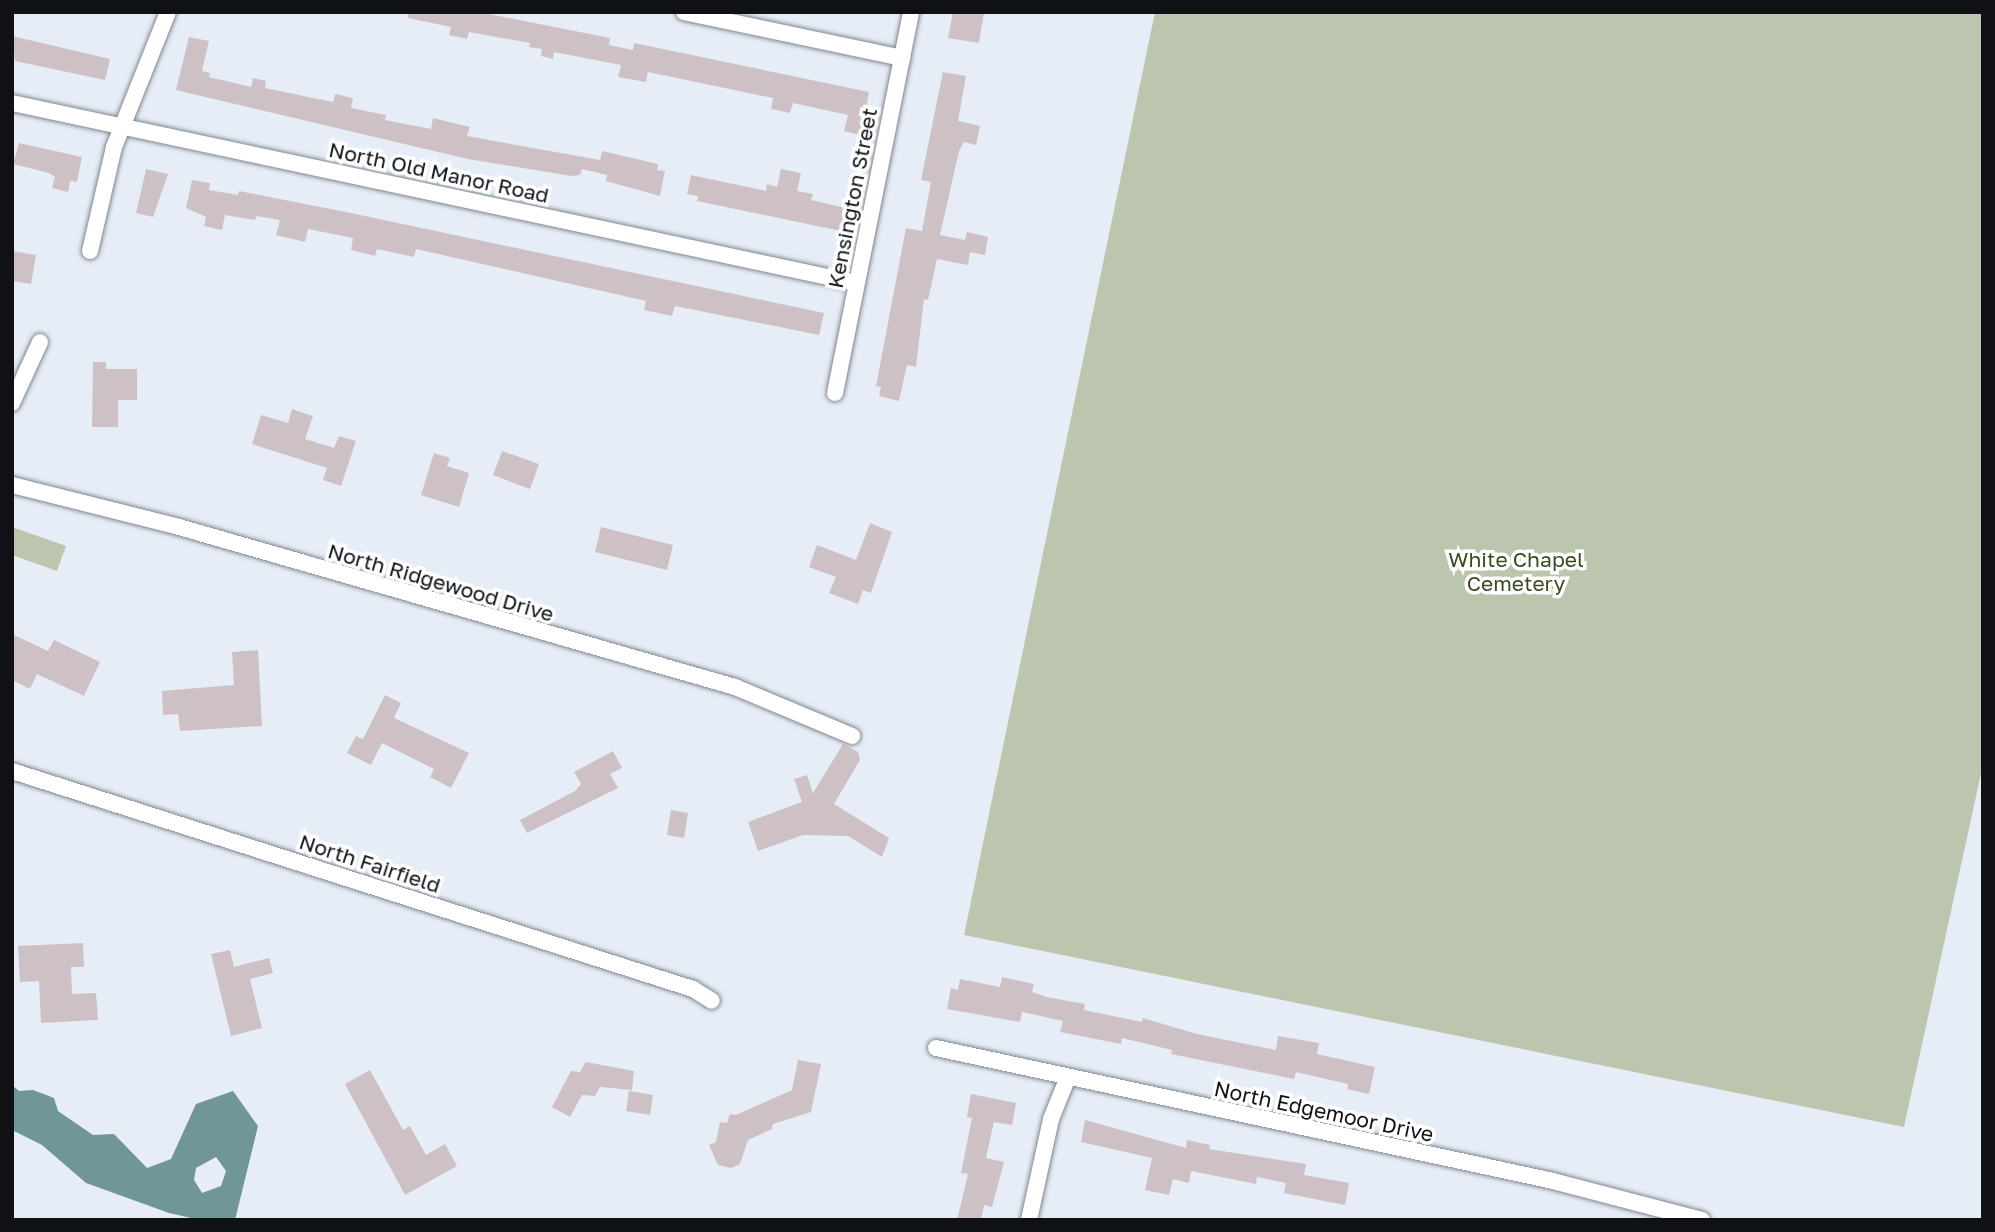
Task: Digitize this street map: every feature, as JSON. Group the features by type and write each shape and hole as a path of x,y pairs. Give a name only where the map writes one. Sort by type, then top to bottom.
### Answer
{"street":[{"path":"90,251 121,126 168,12"},
{"path":"684,12 902,58"},
{"name":"Kensington Street","path":"835,393 902,58 908,13"},
{"name":"North Old Manor Road","path":"12,103 856,283"},
{"path":"12,404 40,342"},
{"name":"North Ridgewood Drive","path":"12,485 179,527 735,687 852,736"},
{"name":"North Fairfield","path":"12,771 693,989 712,1001"},
{"name":"North Edgemoor Drive","path":"936,1048 1553,1181 1702,1220"},
{"path":"1029,1220 1051,1119 1068,1077"}],"green space":[{"name":"White Chapel Cemetery","path":"1155,12 1983,12 1983,764 1904,1127 964,935"},
{"path":"12,527 66,546 57,571 12,555"}],"shaded area":[{"path":"12,1085 19,1091 33,1090 54,1098 58,1111 93,1135 114,1134 147,1168 171,1159 196,1104 233,1091 258,1126 235,1220 200,1220 169,1213 86,1183 42,1145 12,1130","holes":["216,1157 226,1171 221,1186 202,1193 194,1180 196,1168"]}],"building":[{"path":"409,12 479,12 610,38 609,45 633,50 634,43 869,92 861,135 844,131 848,115 793,103 790,113 771,109 773,98 648,72 646,82 618,77 621,65 554,52 553,59 541,56 542,49 529,47 530,43 469,32 467,39 449,35 451,27 408,18"},
{"path":"953,12 984,12 979,43 948,38"},
{"path":"12,36 110,59 105,80 15,61"},
{"path":"189,37 209,41 202,71 210,73 209,77 251,87 253,78 266,81 265,88 333,102 335,94 353,98 351,108 386,115 385,120 431,129 433,118 470,127 467,136 600,160 602,151 658,164 657,170 665,171 660,196 606,181 607,175 582,169 580,175 571,176 468,159 176,90"},
{"path":"943,72 966,76 958,121 980,126 976,145 964,142 959,151 940,235 965,240 967,232 988,237 985,255 970,252 968,265 937,259 928,300 924,299 916,367 907,365 899,401 879,396 881,387 876,386 906,228 922,231 931,182 921,180"},
{"path":"19,143 82,157 77,182 70,181 68,192 52,188 55,177 49,173 13,164"},
{"path":"146,169 168,174 153,217 136,213"},
{"path":"781,169 801,173 797,191 813,194 811,200 846,208 841,231 697,201 698,196 687,194 691,175 766,191 767,184 777,187"},
{"path":"192,180 210,183 209,190 238,195 239,191 346,212 824,313 819,335 675,306 672,316 644,310 646,301 416,249 414,257 377,249 375,256 351,250 353,238 308,229 305,242 276,235 280,220 256,216 255,220 225,215 222,230 204,226 206,217 186,208"},
{"path":"12,251 36,255 31,284 12,281"},
{"path":"93,362 106,362 106,369 137,369 137,400 118,400 118,427 92,427"},
{"path":"292,409 313,416 305,439 334,448 339,436 356,441 341,486 323,480 327,468 252,444 261,415 288,423"},
{"path":"502,451 539,464 530,489 493,475"},
{"path":"434,453 450,458 447,466 469,473 459,507 421,495"},
{"path":"870,523 892,532 871,593 863,590 858,604 829,593 836,577 809,567 817,545 856,560"},
{"path":"601,527 673,545 667,570 595,552"},
{"path":"12,634 48,651 54,640 100,662 84,696 37,674 30,689 12,680"},
{"path":"258,650 262,726 180,731 178,714 163,715 162,691 234,685 232,652"},
{"path":"385,695 401,703 394,718 469,753 451,788 430,777 434,769 382,743 371,765 347,753 356,736 363,739"},
{"path":"843,744 858,752 860,760 834,804 889,838 882,857 848,836 803,835 758,851 748,822 802,802 794,779 807,775 813,793"},
{"path":"613,751 622,768 610,774 618,788 527,833 520,820 575,791 581,784 574,772"},
{"path":"671,810 688,813 684,838 667,835"},
{"path":"83,943 84,967 71,967 72,994 96,993 98,1020 41,1023 39,981 20,982 18,946"},
{"path":"230,950 234,967 269,958 273,973 250,979 262,1028 231,1036 211,954"},
{"path":"1002,977 1034,984 1032,992 1047,997 1085,1004 1084,1010 1142,1022 1143,1018 1197,1034 1276,1050 1278,1036 1319,1043 1317,1054 1375,1067 1369,1094 1347,1089 1348,1084 1296,1072 1294,1079 1171,1054 1172,1050 1122,1038 1121,1044 1060,1032 1063,1021 1022,1012 1020,1022 947,1009 951,988 958,990 960,979 1000,987"},
{"path":"798,1060 821,1064 811,1112 773,1124 772,1129 748,1140 740,1164 731,1168 718,1165 709,1145 716,1142 720,1122 727,1123 730,1114 736,1115 792,1090"},
{"path":"586,1062 634,1071 632,1090 600,1087 595,1096 582,1095 570,1117 552,1107 571,1071 580,1072"},
{"path":"370,1070 403,1130 410,1126 426,1155 445,1144 457,1166 405,1195 345,1084"},
{"path":"629,1091 653,1095 650,1115 626,1111"},
{"path":"971,1094 1016,1103 1012,1125 994,1122 986,1158 1004,1162 992,1207 984,1205 981,1220 957,1220 968,1174 961,1173 972,1118 967,1117"},
{"path":"1085,1120 1186,1148 1187,1140 1210,1145 1209,1149 1306,1164 1304,1175 1349,1183 1345,1205 1284,1193 1286,1183 1257,1177 1256,1184 1191,1171 1189,1183 1173,1179 1169,1195 1145,1190 1152,1158 1081,1142"}]}
